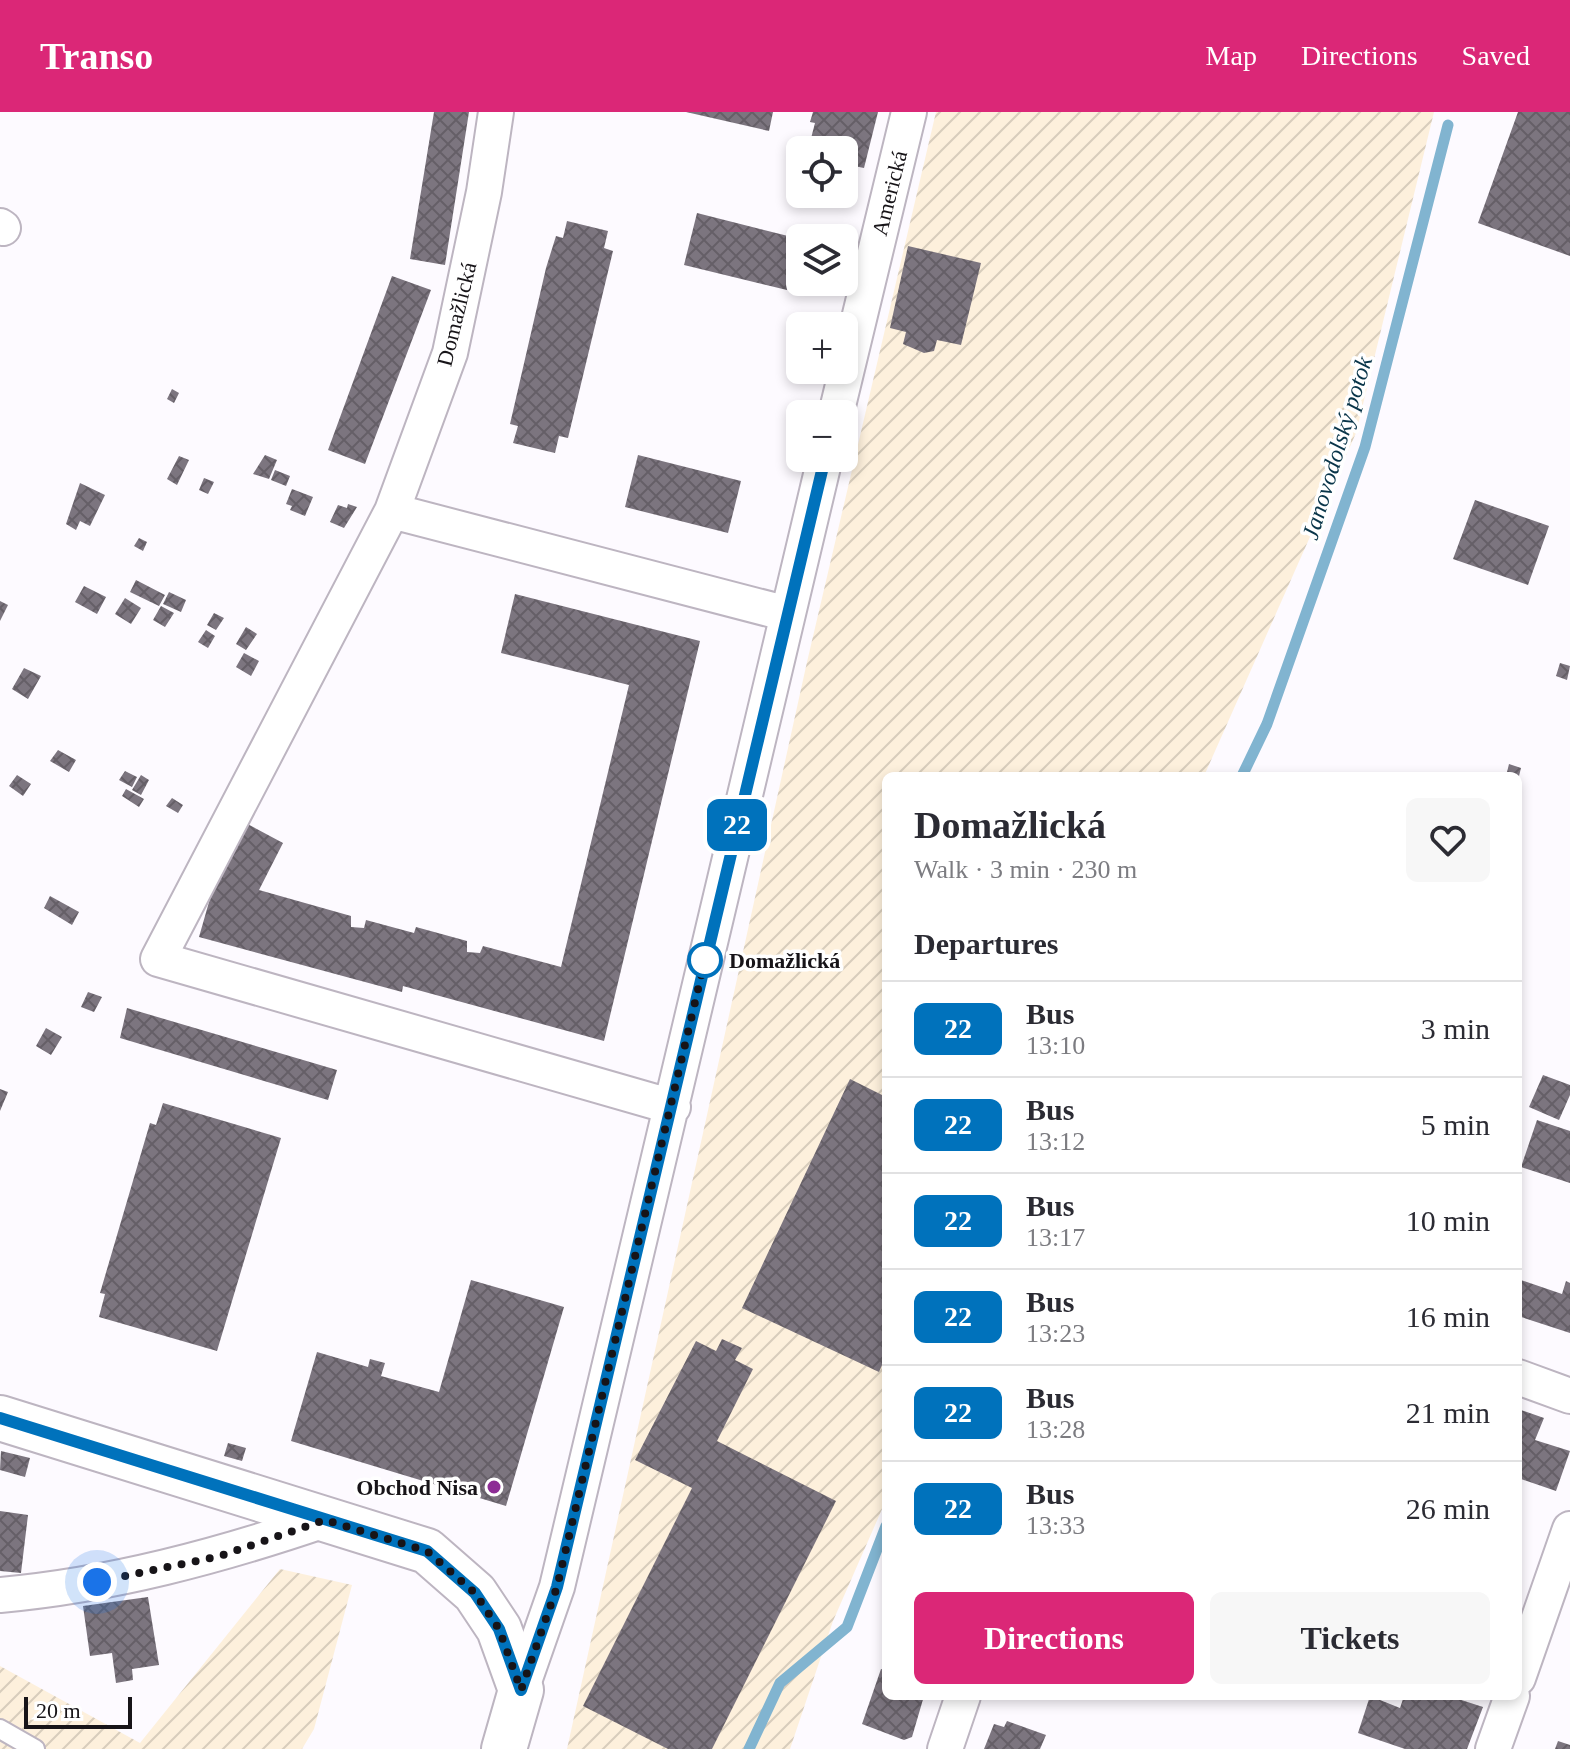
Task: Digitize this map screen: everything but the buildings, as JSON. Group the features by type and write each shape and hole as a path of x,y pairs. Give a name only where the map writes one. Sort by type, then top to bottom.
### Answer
{"street":[{"name":"Domažlická","path":"496,112 484,192 450,353 392,511 158,959 673,1107"},
{"name":"Americká","path":"839,400 909,112"},
{"path":"504,1749 557,1587 822,472"},
{"path":"392,511 788,614"},
{"path":"1522,1378 1570,1396"},
{"path":"0,1418 427,1551 475,1593 499,1629 521,1690"},
{"path":"0,1595 66,1589 220,1556 325,1520"},
{"path":"1522,1667 1570,1529"},
{"path":"945,1749 962,1700"},
{"path":"1493,1749 1511,1700"}],"lane":[{"path":"0,1729 35,1749"}],"shaded area":[{"path":"936,112 1434,112 1356,433 1206,772 882,772 882,1509 833,1621 790,1749 567,1749 807,662 852,472 858,472 858,445"},
{"path":"280,1569 352,1585 314,1729 302,1749 0,1749 0,1666 140,1743"}],"waterway":[{"name":"Janovodolský potok","path":"1244,772 1267,724 1365,447 1448,125"},
{"name":"Janovodolský potok","path":"749,1749 780,1683 847,1627 882,1536"}],"bus line":[{"name":"22","path":"0,1418 427,1551 475,1593 499,1629 521,1690 557,1587 822,472"}],"place":[{"name":"Domažlická","path":"705,960"},
{"name":"Obchod Nisa","path":"494,1487"}],"route":[{"path":"97,1582 220,1556 325,1520 427,1551 475,1593 499,1629 521,1690 557,1587 673,1107 705,960"}]}
